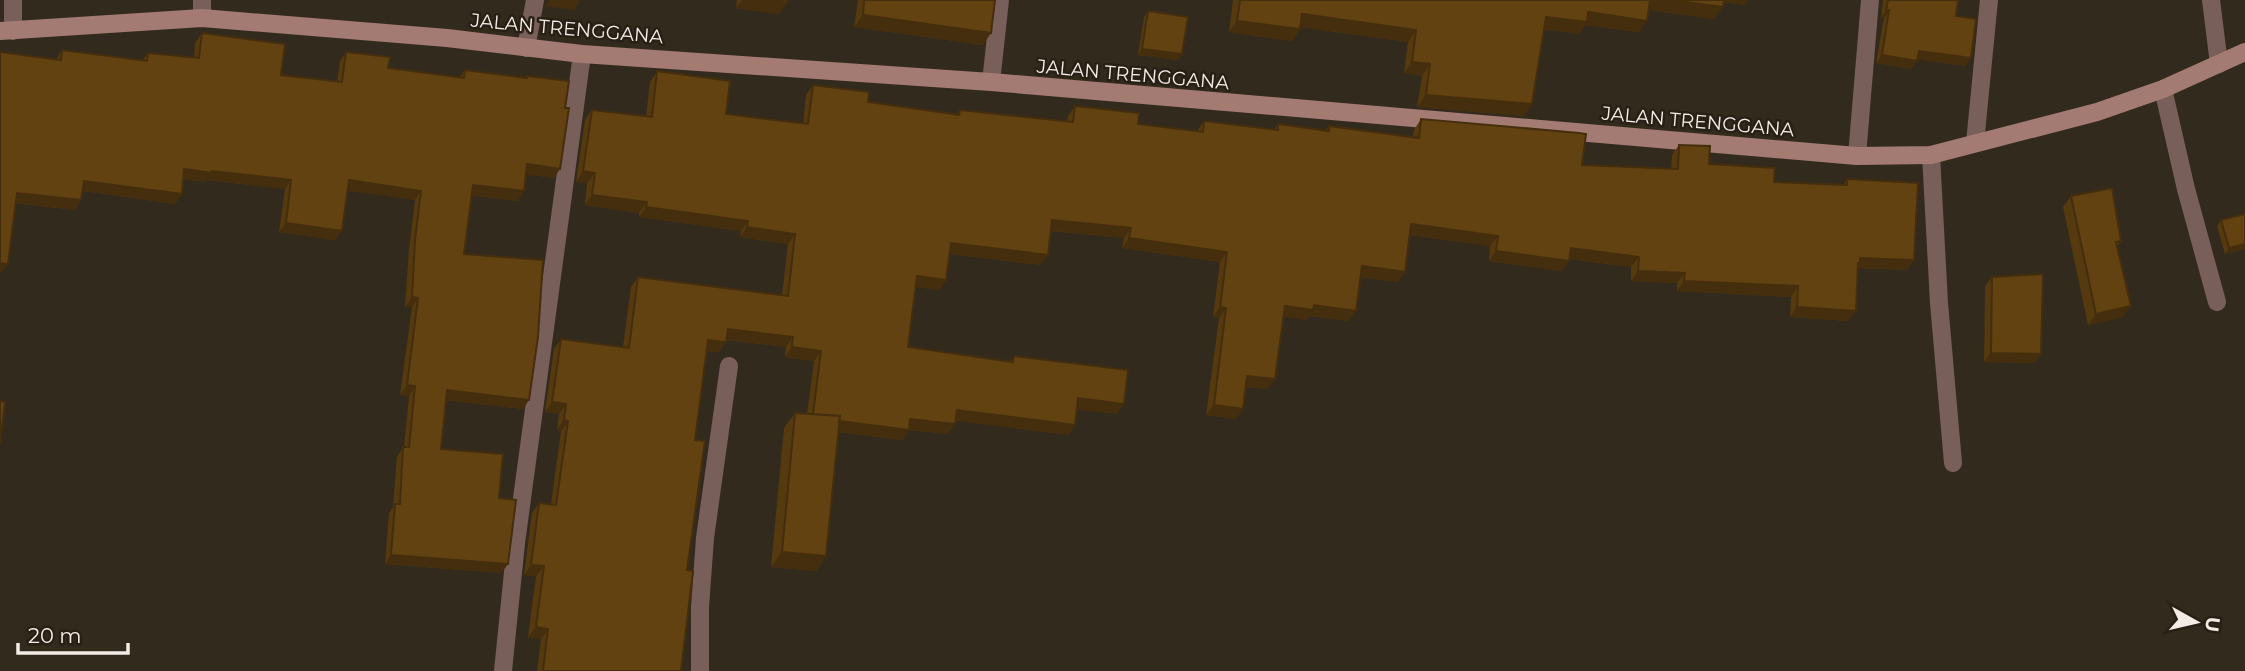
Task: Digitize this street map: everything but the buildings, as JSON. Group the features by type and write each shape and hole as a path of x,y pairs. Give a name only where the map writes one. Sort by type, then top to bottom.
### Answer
{"main road":[{"name":"JALAN TRENGGANA","path":"6,31 202,9 582,54 991,82 1857,156 1931,155 2097,112 2163,89 2245,52"}],"street":[{"path":"6,31 13,0"},
{"path":"526,48 535,0"},
{"path":"991,82 1000,0"},
{"path":"1857,156 1870,0"},
{"path":"1975,143 1989,0"},
{"path":"2211,0 2219,64"},
{"path":"503,671 516,543 582,54"},
{"path":"2163,89 2186,189 2217,302"},
{"path":"1931,155 1939,303 1953,463"},
{"path":"700,671 700,607 705,538 729,366"}]}
